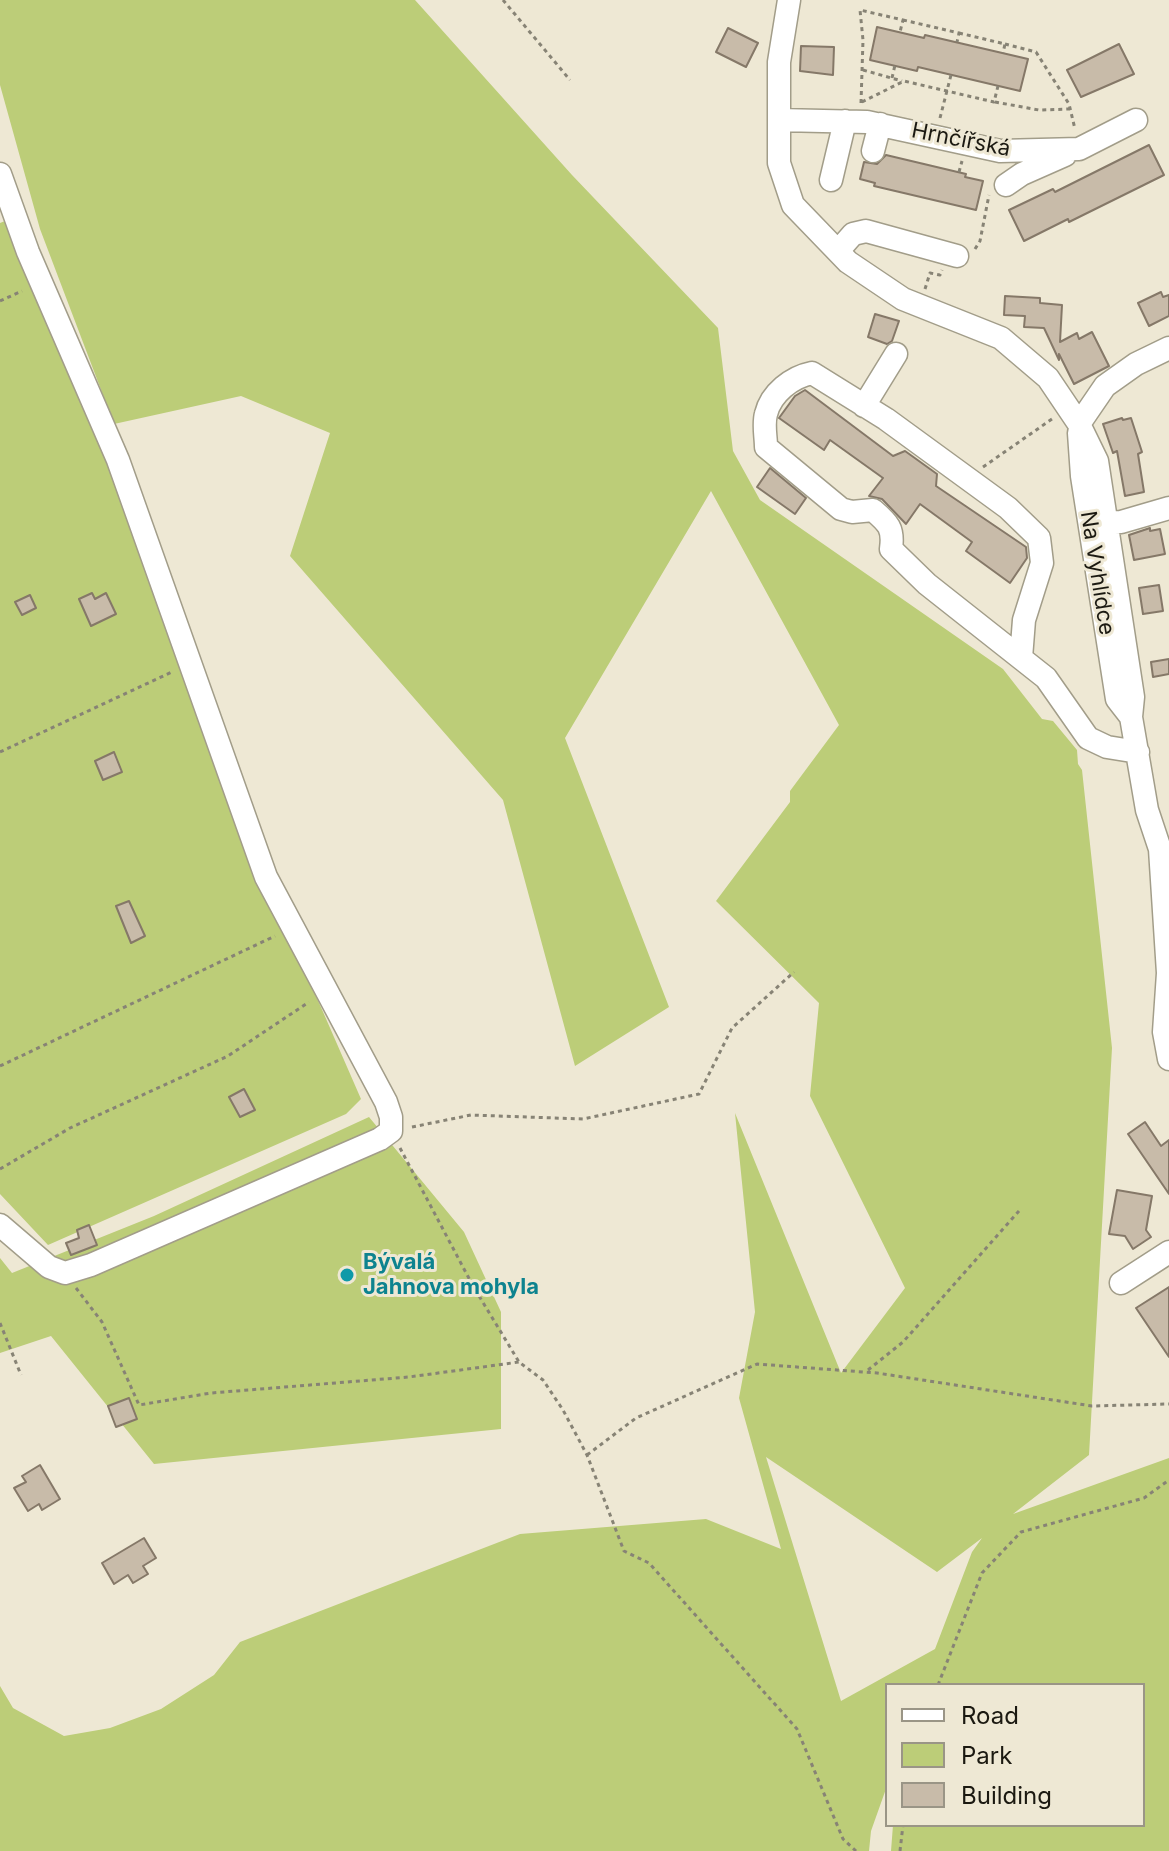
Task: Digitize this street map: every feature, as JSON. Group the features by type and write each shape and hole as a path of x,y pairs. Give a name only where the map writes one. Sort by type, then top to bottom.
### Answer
{"street":[{"name":"Na Vyhlídce","path":"789,0 779,62 779,163 793,205 848,262 903,299 1001,338 1048,378 1097,461 1099,523 1133,697 1131,717 1147,810 1160,849 1167,926 1164,1032 1169,1059"},
{"name":"Hrnčířská","path":"779,120 880,124 1000,151 1079,149 1136,120"},
{"path":"831,180 845,121"},
{"path":"873,151 880,124"},
{"path":"999,189 1022,174 1079,149"},
{"path":"999,189 1009,171 1000,151"},
{"path":"0,174 42,283 118,460 266,877 386,1102 391,1117 391,1131 355,1151 91,1265 65,1273 49,1267 0,1225"},
{"path":"838,251 853,234 866,231 957,256"},
{"path":"1073,416 1105,386 1136,364 1169,348"},
{"path":"864,406 896,354"},
{"path":"1021,658 1024,620 1042,563 1039,538 1008,508 864,406 812,373 796,377 775,396 766,414 766,447 841,509 852,512 873,510 889,524 893,534 891,549 927,584 1046,678 1088,738 1107,747 1138,752"},
{"path":"1099,523 1121,522 1169,508"},
{"path":"1121,1283 1169,1252"}],"path":[{"path":"503,0 570,80"},
{"path":"861,103 860,10 1036,52 1070,109 1039,110 994,102 863,70"},
{"path":"900,32 903,20"},
{"path":"957,42 959,33"},
{"path":"1003,53 1005,44"},
{"path":"892,78 895,65"},
{"path":"935,137 951,75"},
{"path":"845,121 846,110 856,108 865,99 904,81"},
{"path":"994,102 998,86"},
{"path":"920,306 930,273 940,275 944,263 954,264 958,253 974,250 978,245 989,196 999,189"},
{"path":"0,301 42,283"},
{"path":"963,475 972,474 1073,416"},
{"path":"0,752 190,664"},
{"path":"0,1066 293,927"},
{"path":"794,972 732,1028 699,1094 583,1119 471,1115 391,1131 473,1286 519,1362 543,1380 563,1410 587,1455 624,1551 649,1563 797,1729 843,1839 856,1851"},
{"path":"0,1169 70,1128 228,1056 327,991"},
{"path":"866,1372 903,1342 1019,1211"},
{"path":"65,1273 102,1322 139,1405 211,1393 409,1377 519,1362"},
{"path":"0,1323 21,1375"},
{"path":"587,1455 636,1418 757,1364 866,1372 1092,1406 1169,1404"},
{"path":"939,1683 982,1573 1021,1532 1144,1498 1169,1480"},
{"path":"900,1851 903,1827"}],"green space":[{"path":"0,0 415,0 572,175 718,328 733,451 760,500 1003,669 1042,719 1053,721 1077,750 1078,764 1082,770 1112,1048 1089,1455 1013,1514 1169,1458 1169,1851 891,1851 893,1827 1145,1827 1145,1683 885,1683 885,1792 871,1831 869,1851 0,1851 0,1686 13,1708 64,1736 110,1728 161,1709 214,1675 240,1642 520,1534 706,1519 781,1549 739,1398 755,1312 735,1113 841,1373 905,1288 810,1096 819,1003 716,901 790,802 790,791 839,725 711,491 565,738 669,1007 575,1066 503,800 290,556 330,433 241,396 114,424 40,229 0,85","holes":["766,1457 937,1572 982,1538 972,1552 935,1649 841,1701"]},
{"path":"10,219 107,455 245,844 361,1099 346,1114 48,1245 0,1194 0,223"},
{"path":"369,1117 464,1232 501,1312 501,1429 154,1464 51,1336 0,1353 0,1258 12,1273 154,1216"}],"building":[{"path":"877,27 1028,59 1020,91 918,67 917,71 870,60"},
{"path":"728,28 758,43 746,67 716,52"},
{"path":"1119,44 1134,74 1081,97 1067,70"},
{"path":"801,46 834,47 833,75 800,71"},
{"path":"1149,145 1164,175 1024,241 1009,210 1053,189 1055,192"},
{"path":"886,155 983,181 976,210 874,186 875,183 860,179 864,162 877,164"},
{"path":"1161,292 1163,297 1169,295 1169,316 1149,326 1138,303"},
{"path":"1005,296 1040,298 1040,303 1062,305 1060,342 1077,333 1079,339 1092,332 1109,366 1074,384 1044,328 1024,327 1025,316 1004,315"},
{"path":"875,314 899,321 892,341 887,344 868,337"},
{"path":"805,390 893,456 905,451 937,474 936,486 1026,547 1027,558 1010,583 966,551 972,542 920,504 906,524 882,499 869,496 883,478 830,440 824,450 779,418 795,396"},
{"path":"1131,418 1142,452 1138,454 1144,492 1125,496 1117,451 1113,453 1103,424"},
{"path":"770,468 806,498 795,514 757,487"},
{"path":"1150,528 1150,531 1160,529 1165,554 1134,560 1129,535"},
{"path":"1159,585 1163,611 1143,614 1139,588"},
{"path":"92,593 95,599 106,593 116,614 91,626 79,599"},
{"path":"30,595 36,608 22,615 15,602"},
{"path":"1169,659 1169,674 1153,677 1151,662"},
{"path":"114,752 122,772 103,780 95,761"},
{"path":"129,901 145,936 131,943 116,906"},
{"path":"244,1089 255,1110 240,1117 229,1097"},
{"path":"1145,1122 1161,1146 1169,1140 1169,1194 1128,1134"},
{"path":"1117,1190 1152,1196 1146,1230 1151,1237 1133,1249 1125,1236 1109,1234"},
{"path":"89,1225 97,1245 71,1255 66,1243 79,1238 77,1230"},
{"path":"1169,1287 1169,1357 1136,1308"},
{"path":"129,1398 137,1419 116,1427 108,1406"},
{"path":"40,1465 60,1499 42,1510 39,1504 28,1511 14,1488 26,1482 22,1476"},
{"path":"144,1538 156,1558 143,1566 148,1574 133,1583 128,1575 114,1584 102,1563"}],"place":[{"name":"Bývalá Jahnova mohyla","path":"347,1275"}]}
